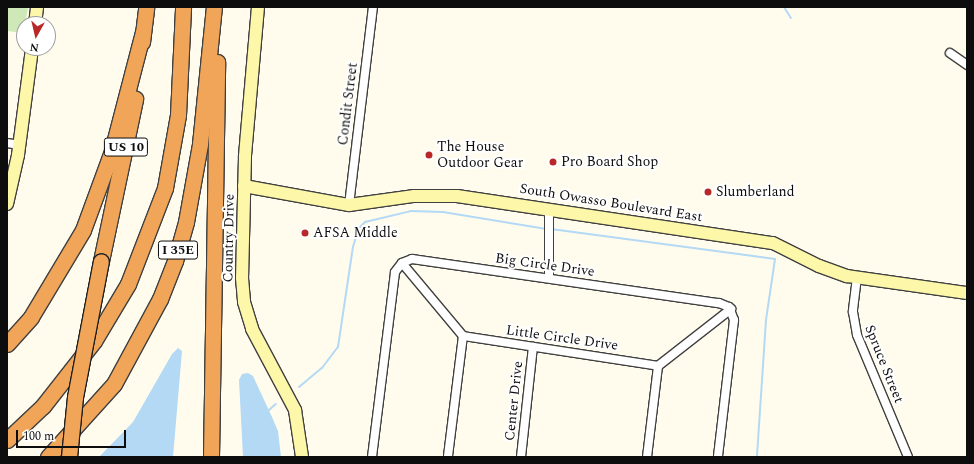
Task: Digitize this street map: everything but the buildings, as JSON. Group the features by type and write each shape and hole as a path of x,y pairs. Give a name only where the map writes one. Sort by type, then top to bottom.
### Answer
{"highway":[{"name":"US 10","path":"69,457 75,397 101,261 133,113 146,7"},
{"name":"I 35E","path":"7,440 43,406 94,341 128,284 165,188 178,116 184,7"},
{"path":"211,457 217,87 215,7"},
{"name":"I 35E","path":"48,457 114,384 160,299 172,268 186,222 200,144 215,7"},
{"path":"7,344 31,317 84,230 112,151 143,32"}],"street":[{"name":"Country Drive","path":"258,7 244,186 242,278 244,302 252,328 295,410 302,457"},
{"name":"Condit Street","path":"348,205 373,7"},
{"path":"950,53 967,65"},
{"path":"7,204 20,145 31,56"},
{"path":"7,144 20,145"},
{"name":"South Owasso Boulevard East","path":"244,186 348,205 414,196 450,195 550,209 773,243 819,266 857,277 967,293"},
{"path":"549,278 550,209"},
{"name":"Big Circle Drive","path":"402,264 412,259 719,303 731,309"},
{"path":"372,457 395,272 402,264 463,336 450,457"},
{"name":"Spruce Street","path":"857,277 853,312 857,335 908,457"},
{"path":"647,457 658,366 731,309 734,320 718,457"},
{"name":"Little Circle Drive","path":"463,336 658,366"},
{"name":"Center Drive","path":"521,457 534,347"}],"green space":[{"path":"7,7 28,7 27,16 16,16 16,32 7,31"}],"water":[{"path":"178,348 182,351 173,457 99,457 133,422 172,354"},
{"path":"248,373 253,376 278,431 281,457 243,457 239,380 242,374"}],"waterway":[{"path":"784,7 791,18"},
{"path":"299,387 322,368 338,347 353,247 358,229 365,222 411,211 443,212 547,229"},
{"path":"551,229 775,259 766,320 757,457"},
{"path":"269,410 276,404"}],"place":[{"name":"The House Outdoor Gear","path":"429,155"},
{"name":"Pro Board Shop","path":"553,162"},
{"name":"Slumberland","path":"708,192"},
{"name":"AFSA Middle","path":"305,233"}]}
